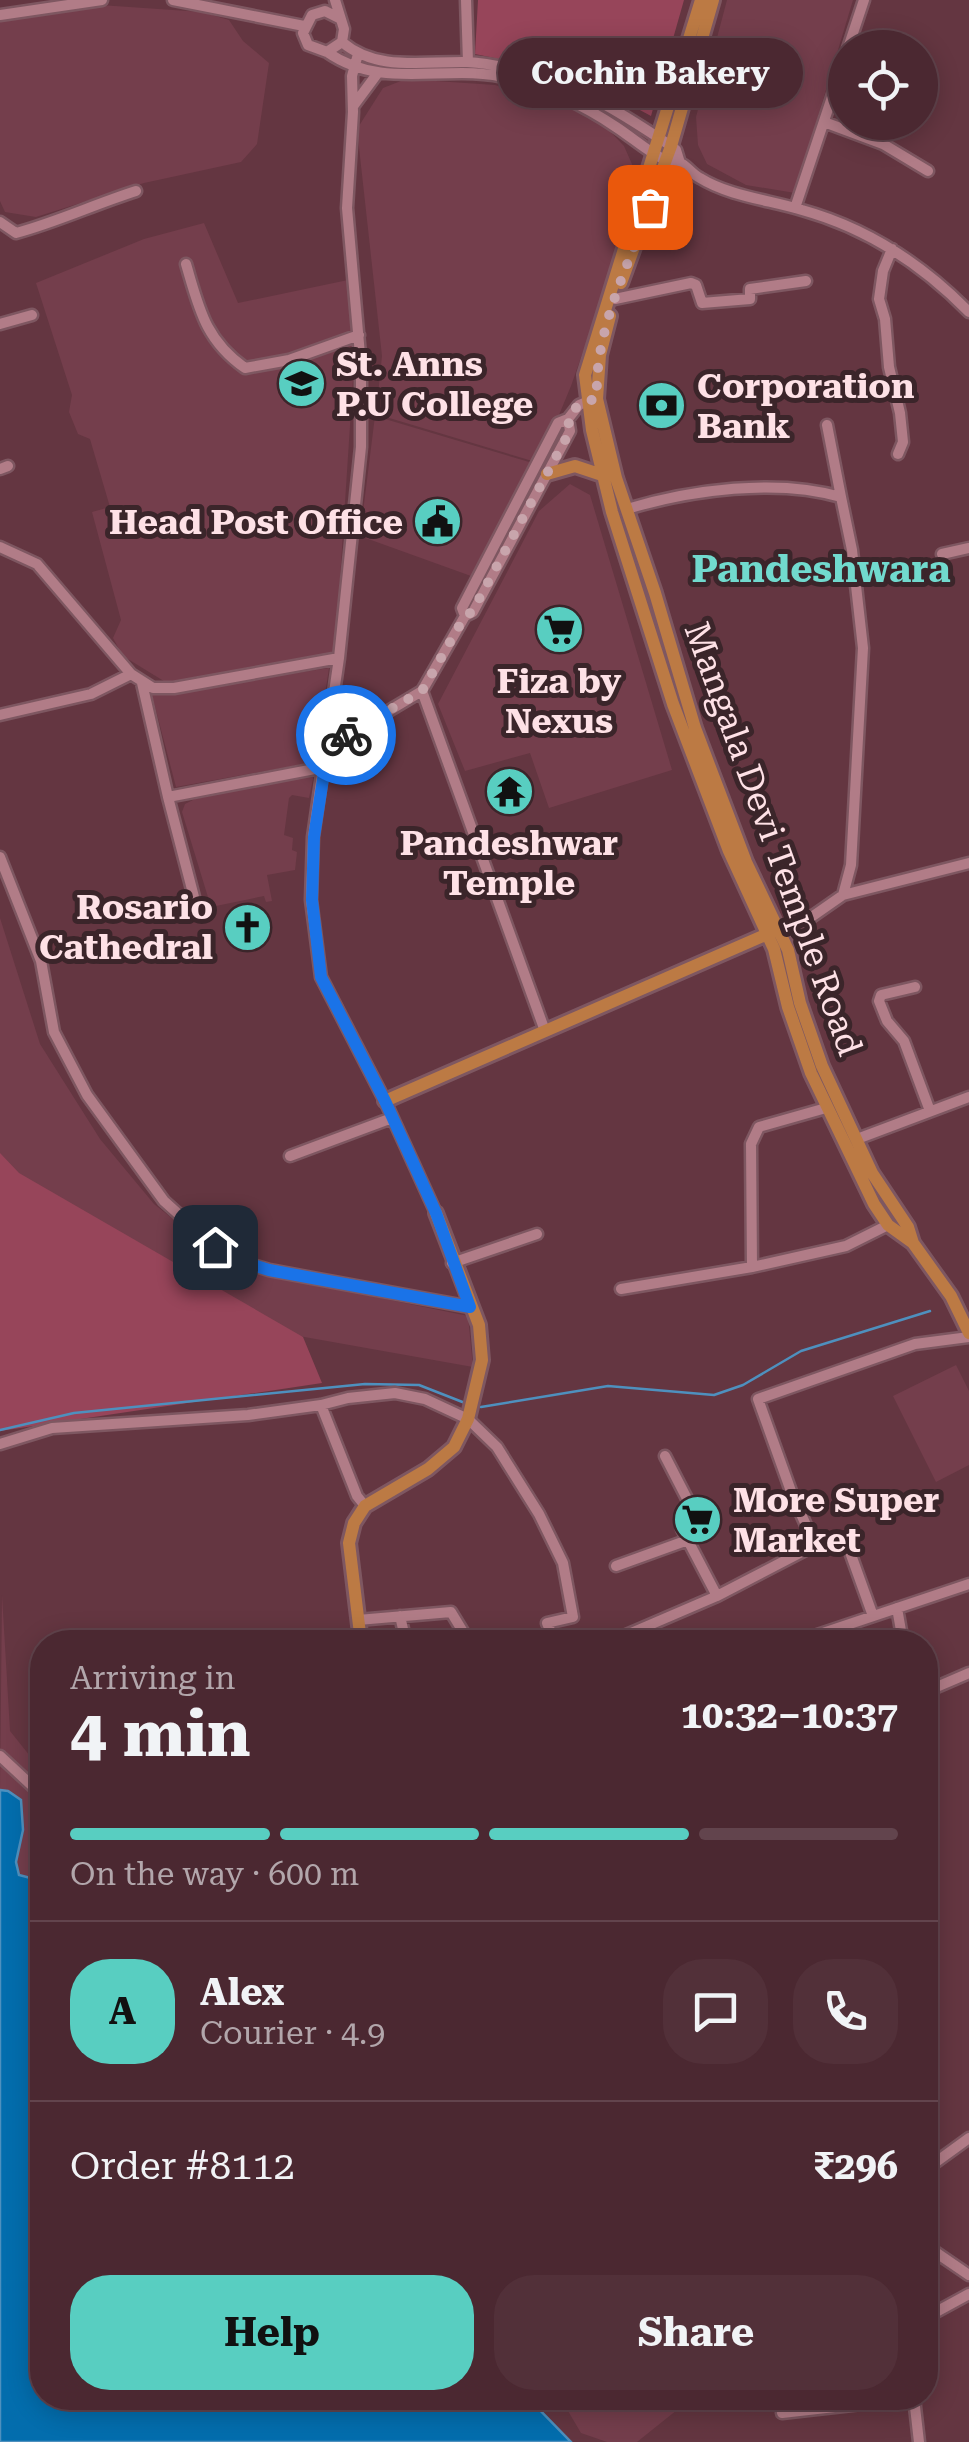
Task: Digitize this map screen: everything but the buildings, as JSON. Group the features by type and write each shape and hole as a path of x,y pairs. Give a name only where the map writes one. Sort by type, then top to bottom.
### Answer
{"main road":[{"path":"592,400 586,375 590,358 667,159 665,142 701,0"},
{"path":"665,142 713,0"},
{"name":"Mangala Devi Temple Road","path":"667,159 615,299 592,400 602,475 703,788 773,932 788,950 809,1033 882,1192 908,1227 913,1244"},
{"name":"Mangala Devi Temple Road","path":"592,400 695,728 747,876"},
{"path":"547,474 576,466 602,475"},
{"path":"385,1101 773,932"},
{"name":"Mangala Devi Temple Road","path":"773,932 797,1038 843,1146 888,1224 913,1244 951,1296 969,1335"},
{"path":"843,1146 857,1139"},
{"path":"359,1630 349,1543 354,1523 364,1506 428,1469 454,1447 468,1419 482,1360 479,1325 436,1213"}],"street":[{"path":"0,16 102,0"},
{"path":"174,0 304,26"},
{"path":"336,0 338,18"},
{"path":"466,0 469,68"},
{"path":"854,30 864,0"},
{"path":"327,52 342,42 344,29 324,6 304,26 308,45 354,68 377,74 469,68 549,92 593,113 701,180 795,208 879,240 936,278 969,312"},
{"path":"342,42 358,54 388,61 558,82 665,142"},
{"path":"358,54 347,208 358,336 361,447 339,658 314,837 312,900 321,977 385,1101 436,1213"},
{"path":"353,107 377,74"},
{"path":"795,208 828,110"},
{"path":"824,122 883,144 928,171"},
{"path":"0,222 16,233 40,228 136,190"},
{"path":"892,249 882,272 878,299 885,319 888,367 900,412 903,442 898,454"},
{"path":"186,264 203,322 224,354 245,368 289,360 358,336"},
{"path":"615,299 691,283 696,285 702,303 714,304 750,299 750,289 806,281"},
{"path":"0,324 32,315"},
{"path":"465,616 462,608 558,423 568,419 578,405 592,400"},
{"path":"328,747 422,691 465,616 472,612 547,474 570,431 568,419"},
{"path":"827,425 852,550 863,648 851,865 843,895"},
{"path":"627,509 690,493 785,489 842,497"},
{"path":"0,547 38,564 131,674 154,688 174,688 339,658"},
{"path":"942,554 969,548"},
{"path":"0,715 91,694 131,674"},
{"path":"142,683 194,897"},
{"path":"422,691 544,1031"},
{"path":"332,711 360,727"},
{"path":"168,797 325,767"},
{"path":"0,857 41,961 54,1032 87,1094 164,1201 215,1247 240,1261 269,1270 470,1307"},
{"path":"773,932 810,918 843,895 969,863"},
{"path":"916,987 881,994 879,1001 904,1041 930,1110"},
{"path":"857,1139 969,1097"},
{"path":"752,1266 751,1144 759,1127 826,1108"},
{"path":"290,1156 392,1118"},
{"path":"621,1289 846,1246 888,1224"},
{"path":"452,1262 537,1234"},
{"path":"814,1545 758,1399 915,1344 969,1335"},
{"path":"0,1444 52,1428 248,1415 395,1393 425,1399 468,1419 496,1447 538,1514 564,1563 573,1616 547,1623 550,1630"},
{"path":"321,1405 364,1506"},
{"path":"665,1456 698,1520 682,1529 717,1596"},
{"path":"638,1630 717,1596 814,1545 842,1539 873,1616"},
{"path":"616,1566 688,1540"},
{"path":"832,1630 969,1584"},
{"path":"897,1608 901,1630"},
{"path":"358,1620 451,1612 462,1630"},
{"path":"400,1616 403,1630"},
{"path":"938,1686 969,1673"},
{"path":"0,1756 30,1784"},
{"path":"938,2161 969,2138"},
{"path":"938,2254 969,2276"},
{"path":"938,2311 969,2294"},
{"path":"782,2413 808,2410"},
{"path":"915,2410 919,2442"}],"shaded area":[{"path":"478,0 684,0 651,116 573,74 475,54"},
{"path":"727,0 853,0 844,30 828,30 828,83 795,193 746,185 707,164 698,145 696,117"},
{"path":"100,5 202,12 229,20 243,41 269,63 257,144 241,162 144,183 36,217 5,212 0,201 0,19"},
{"path":"406,79 495,85 564,106 603,124 624,146 635,171 637,197 571,386 539,463 376,414 382,356 357,129 383,88"},
{"path":"204,223 238,303 348,280 354,364 335,656 167,683 123,656 113,638 121,620 92,512 110,507 90,439 78,434 69,412 72,395 36,283 144,239"},
{"path":"375,416 536,464 471,576 360,536"},
{"name":"Fiza by Nexus","path":"570,484 590,495 672,770 549,808 530,753 465,771 438,704 539,511"},
{"path":"329,668 315,762 176,787 152,695"},
{"path":"314,774 309,798 289,798 284,835 293,838 292,850 297,852 295,870 267,875 272,901 266,902 264,896 211,907 182,812 185,804"},
{"path":"0,918 40,1044 100,1139 154,1204 222,1258 254,1272 468,1316 473,1367 254,1328 0,1270"},
{"path":"0,1153 19,1173 303,1337 322,1383 0,1431"},
{"path":"956,1365 969,1391 969,1465 936,1482 893,1396"},
{"path":"2,1595 10,1731 30,1756 30,1878 19,1875 16,1862 23,1830 8,1791 0,1790"},
{"path":"677,2410 637,2442 607,2442 581,2433 568,2411"}],"water":[{"path":"0,1790 21,1800 23,1830 16,1862 19,1875 30,1878 30,2410 540,2410 571,2442 0,2442"}],"waterway":[{"path":"481,1407 608,1386 714,1395 743,1385 801,1351 930,1311"},
{"path":"0,1430 74,1413 365,1384 419,1385 465,1403"}],"way so far":[{"path":"346,735 422,691 465,616 472,612 547,474 570,431 568,419 578,405 597,398 600,354 615,299 650,207"}],"place":[{"name":"Cochin Bakery","path":"650,207"},
{"name":"St. Anns P.U College","path":"301,384"},
{"name":"Corporation Bank","path":"662,406"},
{"name":"Head Post Office","path":"438,522"},
{"name":"Fiza by Nexus","path":"559,629"},
{"name":"Pandeshwar Temple","path":"509,791"},
{"name":"Rosario Cathedral","path":"248,927"},
{"name":"More Super Market","path":"698,1520"}],"district":[{"name":"Pandeshwara","path":"821,569"}],"route":[{"path":"215,1247 240,1261 269,1270 470,1307 436,1213 385,1101 321,977 312,900 314,837 328,747 346,735"}]}
